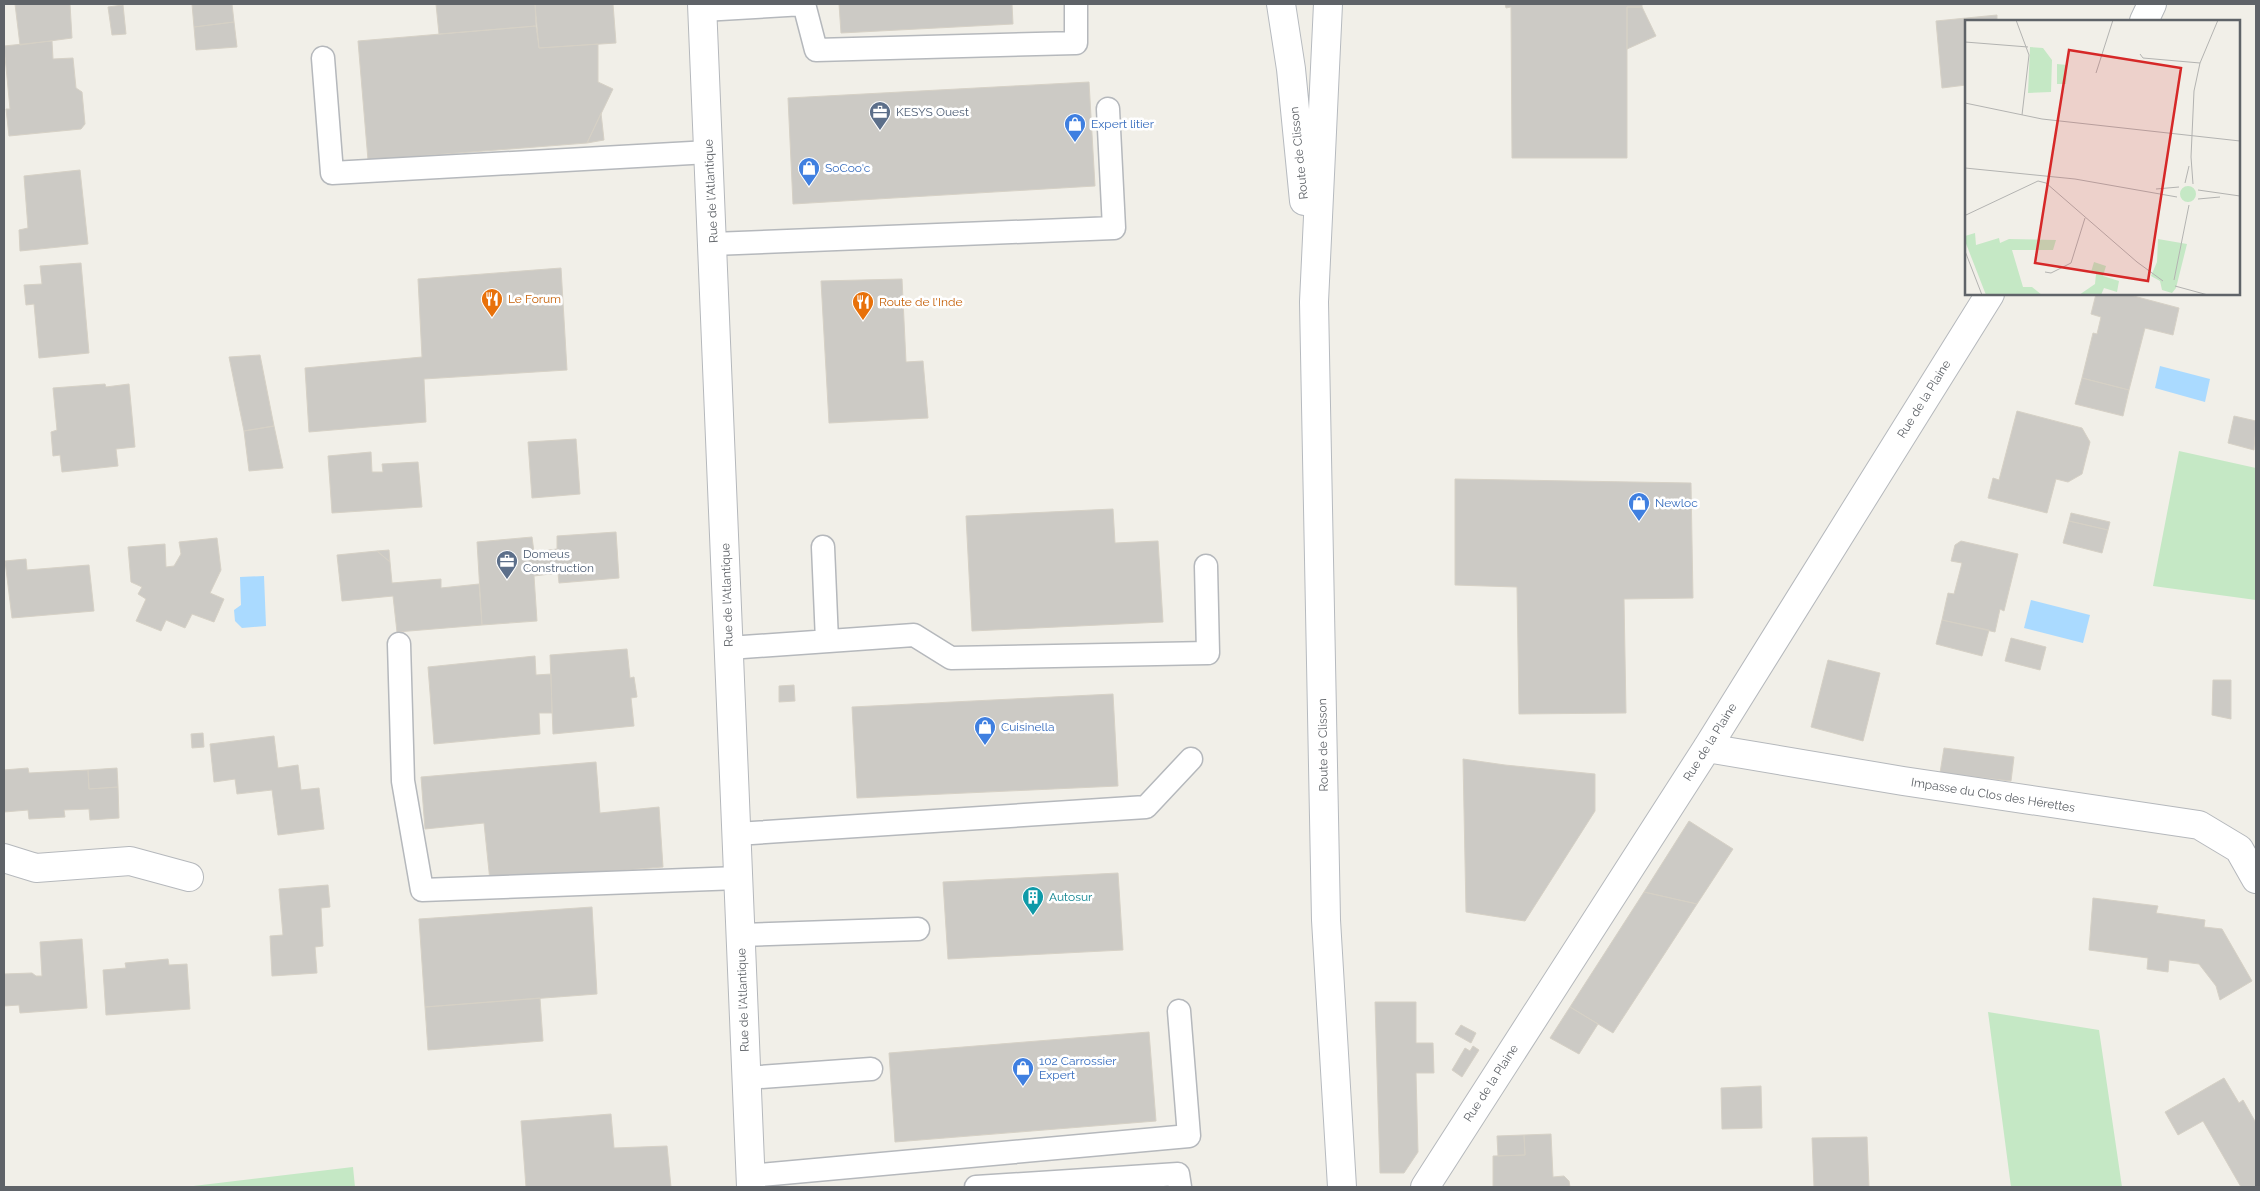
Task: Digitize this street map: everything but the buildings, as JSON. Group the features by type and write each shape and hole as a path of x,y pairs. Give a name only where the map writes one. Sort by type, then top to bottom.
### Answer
{"street":[{"name":"Route de Clisson","path":"1281,4 1291,69 1314,302"},
{"name":"Route de Clisson","path":"1328,4 1314,302 1326,920 1342,1187"},
{"path":"2144,20 2152,4"},
{"name":"Rue de l'Atlantique","path":"702,7 751,1182"},
{"name":"Rue de la Plaine","path":"1424,1187 1706,748 1989,295"},
{"name":"Impasse du Clos des Hérettes","path":"1706,748 1903,781 2199,826 2239,849 2256,879"},
{"path":"4,858 36,868 130,862 189,877"}],"lane":[{"path":"702,7 804,4 816,50 1076,43 1076,4"},
{"path":"323,58 332,173 709,152"},
{"path":"713,244 1114,228 1108,109"},
{"path":"823,547 827,641"},
{"path":"729,648 914,635 951,658 1208,653 1206,566"},
{"path":"399,644 403,781 422,890 738,878"},
{"path":"736,834 1146,807 1191,759"},
{"path":"740,935 918,929"},
{"path":"751,1182 1189,1136 1179,1010"},
{"path":"746,1078 871,1069"},
{"path":"976,1187 1178,1174 1180,1187"}],"green space":[{"path":"2179,451 2256,468 2256,600 2153,586"},
{"path":"1988,1012 2099,1030 2122,1187 2011,1187"},
{"path":"353,1167 355,1187 185,1187"}],"water":[{"path":"2160,366 2210,379 2205,402 2155,388"},
{"path":"264,576 266,626 242,628 235,621 234,610 241,605 240,577"},
{"path":"2031,600 2090,615 2083,643 2024,628"}],"place":[{"name":"KESYS Ouest","path":"880,131"},
{"name":"Expert litier","path":"1075,143"},
{"name":"SoCoo'c","path":"809,187"},
{"name":"Le Forum","path":"492,318"},
{"name":"Route de l'Inde","path":"863,321"},
{"name":"Newloc","path":"1639,522"},
{"name":"Domeus Construction","path":"507,580"},
{"name":"Cuisinella","path":"985,746"},
{"name":"Autosur","path":"1033,916"},
{"name":"102 Carrossier Expert","path":"1023,1087"}]}
